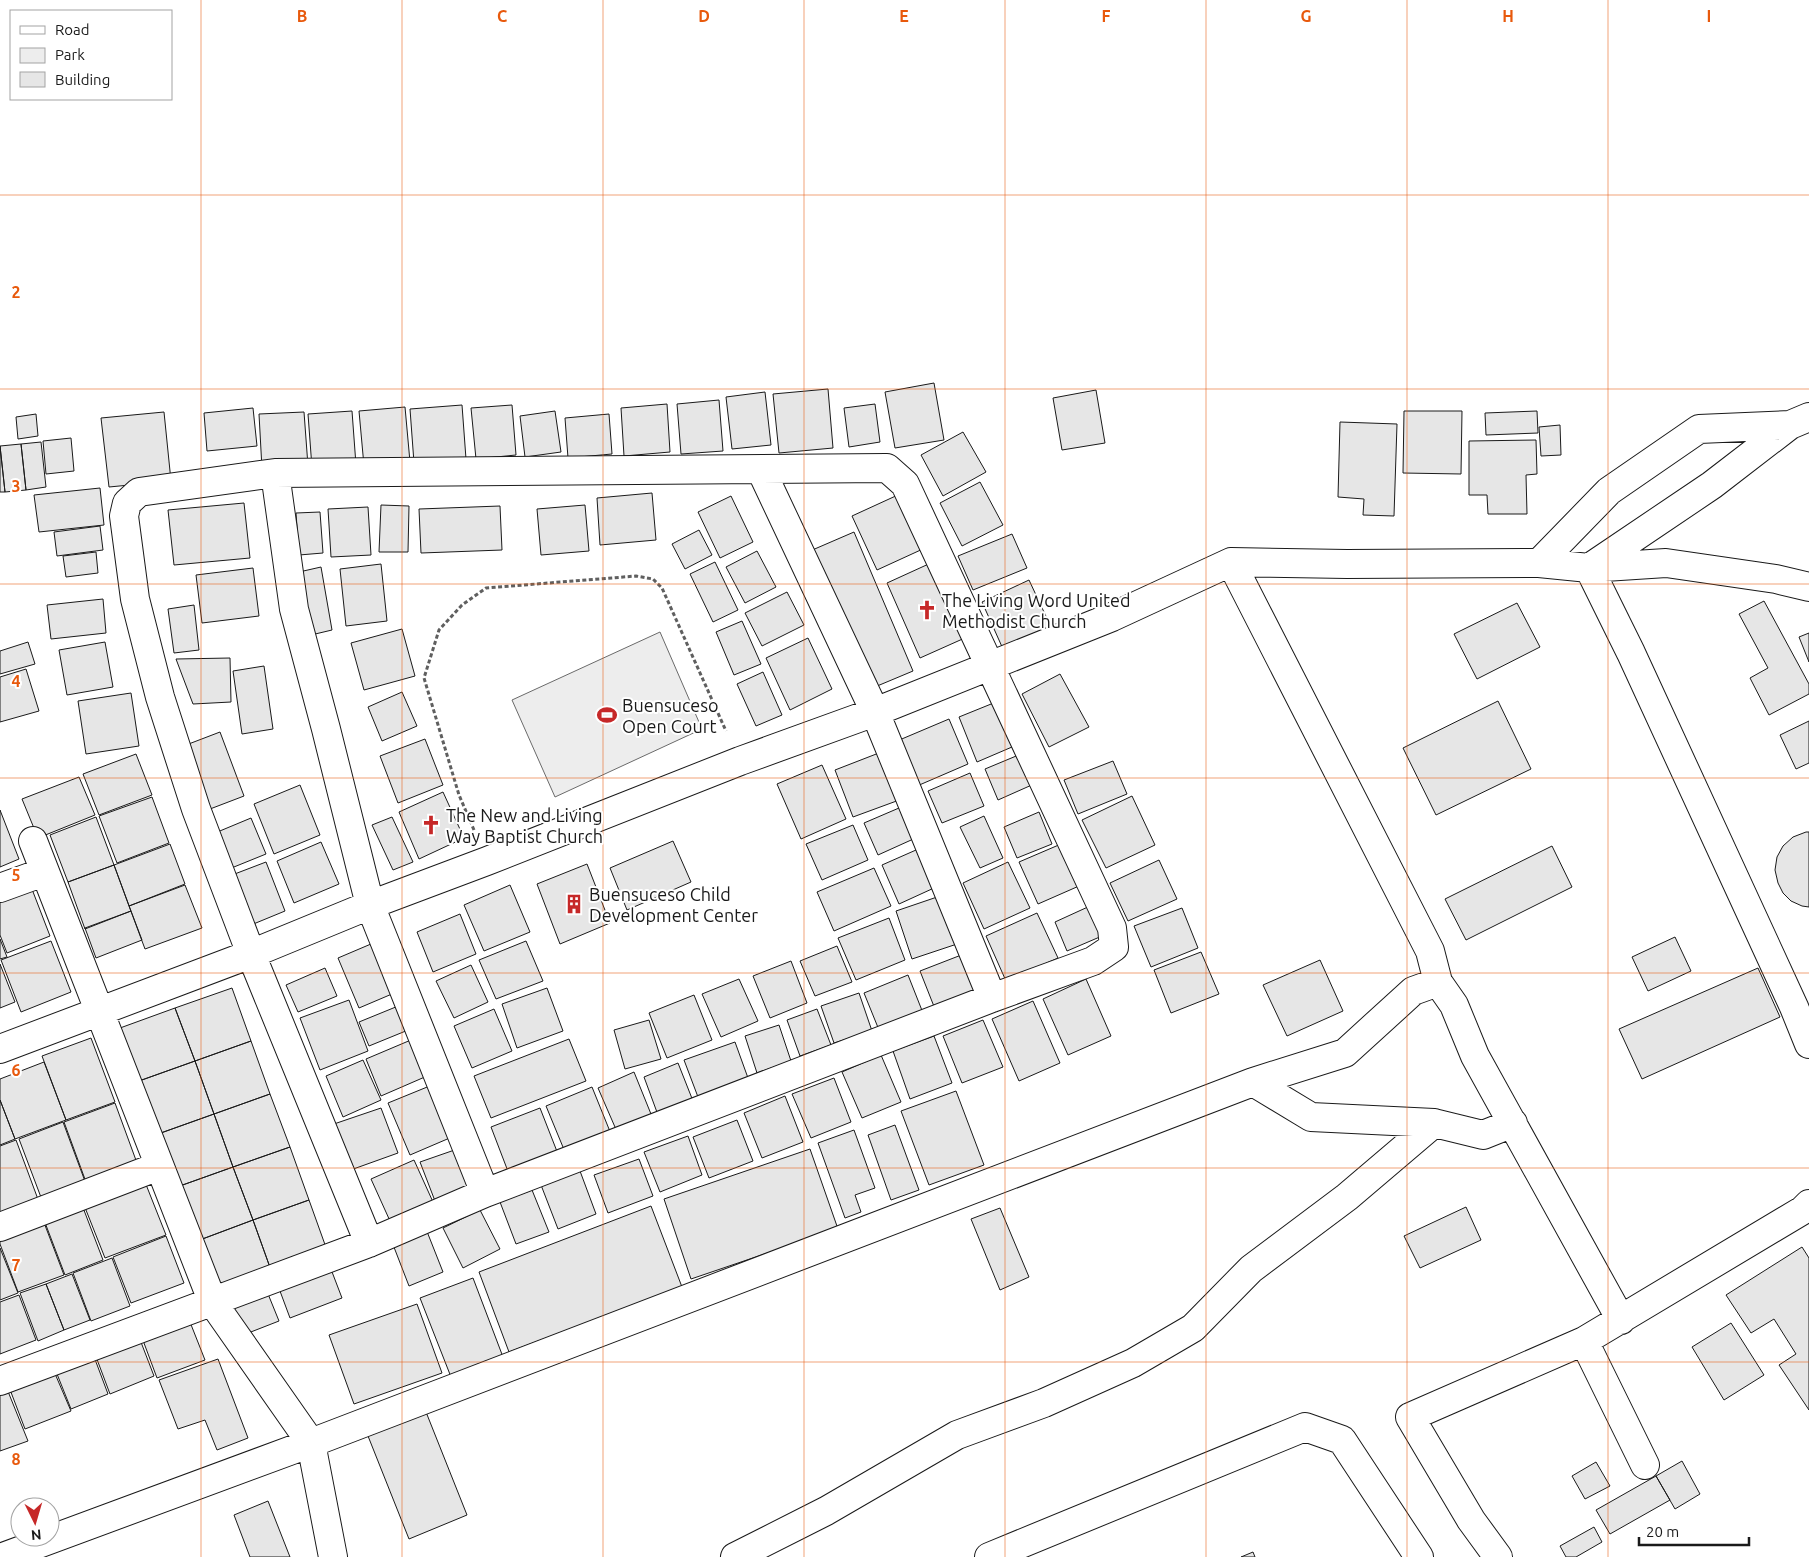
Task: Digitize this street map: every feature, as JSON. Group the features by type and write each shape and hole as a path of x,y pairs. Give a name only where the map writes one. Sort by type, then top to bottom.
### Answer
{"street":[{"path":"1540,563 1609,491 1699,429 1799,421"},
{"path":"1589,568 1712,485 1799,421"},
{"path":"0,1381 369,1243 486,1193 1093,961 1114,947 1112,928 905,484 887,468 275,473 139,492 126,503 124,516 135,600 160,697 196,809 251,954 369,1243"},
{"path":"761,470 875,712 992,998"},
{"path":"275,473 294,609 370,905 486,1193"},
{"path":"1231,562 1430,951 1438,982 1454,1005 1475,1056 1621,1320"},
{"path":"0,1049 251,954 370,905 740,761 875,712 1112,617 1231,562 1347,564 1540,563 1589,568 1666,563 1776,579 1809,587"},
{"path":"1589,568 1631,652 1801,1010 1809,1044"},
{"path":"33,841 212,1303 311,1443 333,1557"},
{"path":"0,888 44,872"},
{"path":"2,1557 311,1443 1253,1082 1345,1053 1413,991 1438,982"},
{"path":"1253,1082 1312,1117 1434,1123 1483,1135 1512,1123"},
{"path":"735,1557 826,1511 957,1435 1044,1403 1133,1363 1193,1328 1251,1269 1348,1197 1434,1123"},
{"path":"0,1227 159,1166"},
{"path":"1498,1557 1471,1520 1410,1417 1584,1341 1807,1210"},
{"path":"1584,1341 1644,1465"},
{"path":"989,1557 1305,1427 1342,1440 1419,1557"}],"path":[{"path":"487,861 459,795 424,678 438,630 462,605 486,588 636,576 653,579 662,588 740,761"}],"green space":[{"name":"Buensuceso Open Court","path":"660,632 702,729 555,797 512,700"}],"building":[{"path":"934,383 944,440 895,448 885,392"},
{"path":"828,389 833,448 779,453 773,394"},
{"path":"1096,390 1105,443 1062,450 1053,398"},
{"path":"765,392 771,445 732,449 726,397"},
{"path":"719,400 723,451 681,454 677,404"},
{"path":"667,404 670,452 624,456 621,408"},
{"path":"875,404 880,442 849,447 844,408"},
{"path":"462,405 466,459 414,463 410,409"},
{"path":"512,405 516,455 476,459 471,408"},
{"path":"405,407 410,462 364,466 359,411"},
{"path":"253,408 257,446 207,451 204,413"},
{"path":"352,411 356,465 312,468 308,414"},
{"path":"555,411 561,452 525,457 520,416"},
{"path":"1404,411 1462,411 1461,474 1403,473"},
{"path":"1537,411 1538,433 1486,435 1485,413"},
{"path":"164,412 171,481 109,487 101,418"},
{"path":"304,412 308,466 262,469 259,414"},
{"path":"36,414 38,436 18,439 16,417"},
{"path":"609,414 612,454 568,458 565,418"},
{"path":"1340,422 1397,424 1394,516 1363,515 1364,499 1338,497"},
{"path":"1560,425 1561,455 1541,456 1539,427"},
{"path":"963,432 986,472 943,496 921,455"},
{"path":"71,438 74,471 46,474 43,441"},
{"path":"1536,440 1537,474 1526,475 1527,514 1488,514 1487,495 1469,495 1469,441"},
{"path":"41,442 46,487 26,490 21,444"},
{"path":"21,444 26,490 5,492 0,446"},
{"path":"0,446 5,492 0,492"},
{"path":"980,482 1003,525 962,546 940,503"},
{"path":"100,488 104,525 39,532 34,495"},
{"path":"652,493 656,540 600,545 597,498"},
{"path":"900,494 925,548 877,570 852,516"},
{"path":"731,496 753,542 720,558 698,512"},
{"path":"244,503 250,558 174,565 168,510"},
{"path":"381,505 409,506 408,552 379,552"},
{"path":"585,505 589,551 541,555 537,509"},
{"path":"500,506 502,550 421,553 419,509"},
{"path":"368,507 371,555 331,557 328,509"},
{"path":"320,512 323,553 299,555 296,513"},
{"path":"100,526 103,550 57,556 54,532"},
{"path":"699,530 712,555 685,569 672,544"},
{"path":"854,532 913,671 870,689 810,551"},
{"path":"1012,534 1027,568 973,590 958,556"},
{"path":"757,551 776,587 745,603 726,567"},
{"path":"96,552 98,573 66,577 63,556"},
{"path":"715,562 738,610 713,622 690,574"},
{"name":"The Living Word United Methodist Church","path":"933,562 967,637 920,658 887,583"},
{"path":"381,564 387,621 346,626 340,569"},
{"path":"321,567 332,630 311,635 299,572"},
{"path":"253,568 259,616 202,623 196,575"},
{"path":"1029,580 1051,627 1003,649 982,602"},
{"path":"787,592 804,625 762,646 745,613"},
{"path":"103,599 106,633 51,639 47,605"},
{"path":"1764,601 1809,684 1809,694 1769,715 1750,678 1768,668 1739,614"},
{"path":"1517,603 1540,647 1477,679 1454,634"},
{"path":"194,605 199,650 174,653 168,609"},
{"path":"742,621 761,664 734,675 716,632"},
{"path":"402,629 415,676 364,690 351,643"},
{"path":"1809,633 1809,662 1799,637"},
{"path":"808,638 832,689 790,710 766,658"},
{"path":"28,642 35,664 0,674 0,651"},
{"path":"105,642 113,687 67,695 59,650"},
{"path":"230,658 231,702 193,704 176,659"},
{"path":"264,666 273,729 242,734 233,671"},
{"path":"26,669 39,711 0,722 0,677"},
{"path":"763,672 782,715 756,726 737,684"},
{"path":"1060,674 1089,727 1049,747 1022,694"},
{"path":"402,692 417,726 382,741 368,707"},
{"path":"131,693 139,746 86,754 78,701"},
{"path":"1001,700 1019,744 977,762 959,717"},
{"path":"1498,701 1531,769 1436,815 1403,748"},
{"path":"949,719 968,764 917,786 897,741"},
{"path":"1809,721 1809,763 1796,769 1780,735"},
{"path":"220,732 244,796 210,809 186,745"},
{"path":"425,739 443,785 398,803 380,756"},
{"path":"884,751 902,799 853,817 835,770"},
{"path":"136,754 152,795 99,815 83,774"},
{"path":"1021,754 1034,784 998,800 985,769"},
{"path":"1113,761 1127,794 1078,814 1064,780"},
{"path":"822,765 846,819 801,839 777,784"},
{"path":"970,773 984,806 942,823 928,791"},
{"path":"79,777 95,815 38,838 22,799"},
{"path":"300,785 320,835 274,854 254,804"},
{"name":"The New and Living Way Baptist Church","path":"443,792 464,838 419,859 399,812"},
{"path":"1132,796 1155,845 1106,868 1082,820"},
{"path":"152,797 169,843 117,863 99,816"},
{"path":"906,805 920,836 878,855 864,823"},
{"path":"0,810 19,859 0,867"},
{"path":"1039,812 1052,844 1017,858 1004,827"},
{"path":"984,816 1003,858 980,868 960,827"},
{"path":"96,817 114,865 68,882 50,835"},
{"path":"392,817 413,862 393,870 372,825"},
{"path":"251,818 266,854 229,869 215,833"},
{"path":"853,825 868,860 822,880 806,844"},
{"path":"1809,832 1809,907 1791,901 1783,893 1775,870 1777,857 1783,846 1793,837"},
{"path":"673,841 691,882 627,910 610,868"},
{"path":"321,842 339,884 294,903 277,861"},
{"path":"170,844 185,884 129,906 114,865"},
{"path":"1061,844 1079,886 1038,904 1019,862"},
{"path":"1552,846 1572,887 1466,940 1445,899"},
{"path":"916,850 934,888 899,904 882,865"},
{"path":"1159,860 1177,899 1128,921 1110,883"},
{"path":"266,862 285,911 251,925 232,875"},
{"path":"1008,862 1030,908 984,929 963,883"},
{"name":"Buensuceso Child Development Center","path":"587,864 610,923 560,944 537,884"},
{"path":"114,865 131,911 85,929 68,882"},
{"path":"874,868 891,906 834,931 817,892"},
{"path":"30,884 50,936 7,953 0,935 0,895"},
{"path":"185,885 202,928 145,949 129,906"},
{"path":"510,885 530,932 484,951 464,905"},
{"path":"943,895 960,943 912,959 896,911"},
{"path":"1090,906 1102,936 1067,951 1055,922"},
{"path":"1182,908 1198,948 1151,967 1134,926"},
{"path":"131,911 142,940 96,958 85,928"},
{"path":"1037,913 1058,958 1006,981 986,936"},
{"path":"460,914 476,954 433,972 417,932"},
{"path":"889,918 905,960 856,980 838,938"},
{"path":"1675,937 1691,971 1648,991 1632,957"},
{"path":"0,939 7,957 0,959"},
{"path":"51,941 71,992 21,1012 1,960"},
{"path":"378,941 399,991 359,1008 338,958"},
{"path":"526,941 543,981 496,999 479,960"},
{"path":"837,946 852,982 815,996 800,961"},
{"path":"969,952 984,990 935,1009 920,971"},
{"path":"1201,952 1219,994 1171,1013 1154,970"},
{"path":"1320,960 1343,1011 1287,1036 1263,985"},
{"path":"791,961 807,1003 770,1018 753,976"},
{"path":"0,964 15,1002 0,1008"},
{"path":"471,965 488,1002 454,1018 436,981"},
{"path":"325,968 337,996 298,1012 286,985"},
{"path":"1758,968 1780,1017 1642,1079 1619,1029"},
{"path":"908,975 923,1013 879,1030 864,993"},
{"path":"739,979 758,1021 721,1037 702,994"},
{"path":"1086,979 1111,1036 1068,1055 1043,999"},
{"path":"232,988 251,1041 195,1061 175,1008"},
{"path":"547,988 563,1031 517,1048 502,1004"},
{"path":"859,993 872,1031 834,1043 821,1006"},
{"path":"694,995 712,1040 667,1058 649,1013"},
{"path":"349,1000 368,1051 320,1070 300,1018"},
{"path":"1033,1001 1060,1063 1019,1081 992,1019"},
{"path":"408,1002 418,1026 369,1046 359,1022"},
{"path":"175,1008 195,1061 139,1081 120,1028"},
{"path":"494,1009 512,1051 472,1068 454,1026"},
{"path":"817,1009 831,1045 800,1056 787,1020"},
{"path":"649,1020 661,1059 625,1069 614,1030"},
{"path":"983,1020 1003,1067 962,1083 943,1036"},
{"path":"779,1025 791,1061 757,1073 745,1036"},
{"path":"934,1036 952,1083 910,1099 893,1051"},
{"path":"418,1037 434,1073 381,1096 366,1059"},
{"path":"91,1038 115,1102 66,1120 42,1056"},
{"path":"569,1039 586,1081 491,1118 474,1076"},
{"path":"251,1041 270,1094 214,1114 195,1061"},
{"path":"735,1042 748,1078 698,1097 684,1060"},
{"path":"881,1055 901,1102 862,1118 842,1072"},
{"path":"363,1060 381,1100 343,1117 326,1076"},
{"path":"195,1061 214,1114 158,1134 139,1081"},
{"path":"44,1062 66,1120 15,1139 0,1100 0,1079"},
{"path":"678,1063 693,1101 658,1115 644,1077"},
{"path":"634,1072 653,1119 618,1134 598,1088"},
{"path":"834,1078 851,1122 811,1138 792,1094"},
{"path":"437,1083 459,1134 410,1155 388,1103"},
{"path":"592,1087 611,1134 565,1152 546,1106"},
{"path":"956,1091 984,1165 929,1185 901,1111"},
{"path":"270,1094 290,1147 233,1167 214,1114"},
{"path":"785,1096 803,1142 762,1158 744,1113"},
{"path":"0,1100 15,1139 0,1145"},
{"path":"115,1103 137,1163 86,1182 64,1122"},
{"path":"381,1108 398,1153 345,1172 328,1126"},
{"path":"540,1108 558,1154 509,1174 491,1127"},
{"path":"214,1114 233,1167 177,1187 158,1134"},
{"path":"737,1120 753,1161 709,1178 693,1137"},
{"path":"63,1122 86,1184 42,1200 19,1139"},
{"path":"895,1125 919,1190 891,1200 868,1135"},
{"path":"854,1130 875,1188 855,1195 861,1212 845,1218 818,1143"},
{"path":"688,1136 702,1175 660,1192 644,1152"},
{"path":"16,1140 39,1202 0,1216 0,1146"},
{"path":"466,1146 481,1185 435,1201 420,1162"},
{"path":"290,1147 309,1200 253,1220 233,1167"},
{"path":"810,1149 838,1229 691,1279 664,1199"},
{"path":"639,1159 653,1196 608,1213 594,1175"},
{"path":"414,1160 433,1202 390,1221 371,1179"},
{"path":"233,1167 253,1220 197,1241 177,1187"},
{"path":"580,1171 596,1214 558,1229 541,1185"},
{"path":"145,1182 166,1235 105,1258 84,1205"},
{"path":"532,1190 549,1232 516,1244 500,1202"},
{"path":"309,1200 328,1253 272,1273 253,1220"},
{"path":"82,1205 103,1260 65,1275 44,1220"},
{"path":"651,1206 682,1287 509,1352 479,1272"},
{"path":"1466,1207 1481,1240 1420,1268 1404,1236"},
{"path":"1000,1208 1029,1277 1000,1290 971,1219"},
{"path":"480,1210 500,1249 463,1268 443,1228"},
{"path":"43,1220 64,1275 18,1292 0,1244 0,1236"},
{"path":"253,1220 272,1273 216,1293 197,1241"},
{"path":"426,1229 443,1272 409,1286 392,1242"},
{"path":"166,1236 184,1283 131,1303 113,1257"},
{"path":"1802,1247 1809,1258 1809,1410 1779,1365 1796,1354 1774,1319 1751,1333 1726,1295"},
{"path":"0,1248 18,1293 0,1300"},
{"path":"112,1258 130,1306 91,1321 73,1273"},
{"path":"329,1264 342,1298 290,1318 277,1283"},
{"path":"72,1274 90,1320 64,1330 46,1284"},
{"path":"473,1278 503,1357 451,1377 420,1298"},
{"path":"46,1284 64,1330 38,1341 20,1293"},
{"path":"266,1289 279,1321 238,1337 225,1305"},
{"path":"19,1295 36,1340 0,1354 0,1302"},
{"path":"417,1304 442,1373 354,1404 329,1335"},
{"path":"188,1317 205,1360 157,1378 141,1335"},
{"path":"1731,1323 1764,1375 1724,1400 1692,1347"},
{"path":"139,1337 154,1376 110,1394 95,1354"},
{"path":"93,1354 108,1394 71,1409 55,1369"},
{"path":"218,1359 248,1438 217,1450 205,1420 178,1429 159,1380"},
{"path":"53,1369 71,1411 25,1429 9,1387"},
{"path":"5,1384 28,1441 0,1451 0,1386"},
{"path":"426,1412 467,1515 409,1539 368,1436"},
{"path":"1682,1461 1700,1494 1675,1509 1656,1476"},
{"path":"1596,1462 1610,1486 1585,1499 1572,1476"},
{"path":"1656,1476 1670,1500 1610,1534 1596,1510"},
{"path":"268,1501 290,1557 250,1557 234,1515"},
{"path":"1594,1527 1602,1542 1576,1557 1566,1557 1560,1546"},
{"path":"1253,1552 1255,1557 1241,1557"}],"place":[{"name":"The Living Word United Methodist Church","path":"927,610"},
{"name":"Buensuceso Open Court","path":"607,715"},
{"name":"The New and Living Way Baptist Church","path":"431,825"},
{"name":"Buensuceso Child Development Center","path":"574,904"}]}
